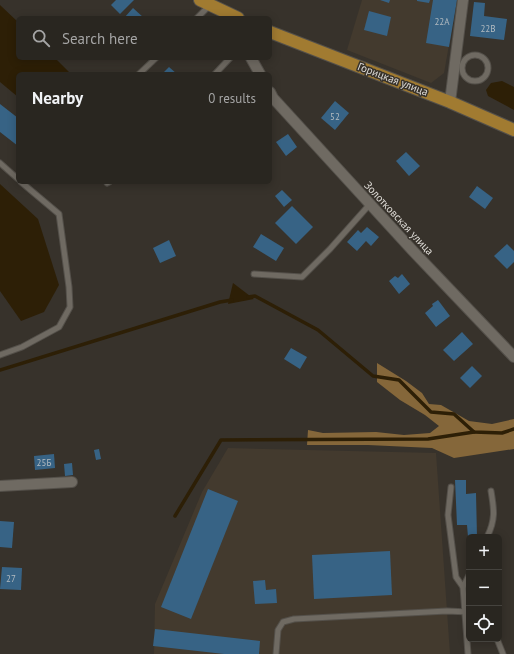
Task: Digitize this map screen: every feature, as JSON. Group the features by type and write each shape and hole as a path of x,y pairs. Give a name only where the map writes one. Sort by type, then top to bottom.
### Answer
{"main road":[{"path":"205,2 234,16"},
{"name":"Горицкая улица","path":"272,33 450,102 514,130"}],"street":[{"path":"450,102 459,66 463,0"},
{"path":"252,60 259,72"},
{"name":"Золотковская улица","path":"272,96 370,204 514,357"},
{"path":"0,486 72,482"}],"lane":[{"path":"198,16 205,2"},
{"path":"475,56 483,58 488,65 488,70 487,74 481,80 472,81 465,76 459,66 468,58 475,56"},
{"path":"141,72 154,60"},
{"path":"217,72 228,60"},
{"path":"0,163 16,177"},
{"path":"0,355 22,347 59,327 70,307 69,287 58,214 26,184"},
{"path":"254,274 302,277 330,249 370,204"},
{"path":"451,487 448,514 456,577 463,587 466,606"},
{"path":"488,534 491,529 494,510 491,491"},
{"path":"463,587 466,581"},
{"path":"276,654 278,630 283,622 294,619 447,611 466,612"},
{"path":"468,642 468,654"},
{"path":"498,642 504,654"}],"shaded area":[{"path":"362,0 457,0 444,73 431,83 347,50"},
{"path":"0,5 16,20 16,60 57,60 69,72 16,72 16,95 0,82"},
{"path":"502,81 514,87 514,110 488,96 486,90 491,83"},
{"path":"0,184 38,219 59,285 44,312 21,321 0,291"},
{"path":"233,283 254,299 228,304"},
{"path":"377,363 422,393 429,404 441,405 469,421 492,424 514,419 514,449 454,458 432,448 368,445 307,445 308,430 323,433 376,432 404,435 430,433 439,426 425,415 400,400 377,382"},
{"path":"228,448 436,453 450,654 154,654 155,604 202,492"}],"building":[{"path":"116,0 134,0 120,14 111,5"},
{"path":"380,0 390,0 389,3"},
{"path":"417,0 430,0 429,3"},
{"path":"433,0 457,0 449,47 426,43"},
{"path":"474,2 485,3 484,16 507,19 504,40 470,36"},
{"path":"133,8 142,16 126,16"},
{"path":"369,11 391,17 387,36 364,30"},
{"path":"169,67 175,72 164,72"},
{"path":"335,101 349,113 335,130 321,118"},
{"path":"0,104 16,116 16,144 0,132"},
{"path":"288,134 297,147 286,156 276,142"},
{"path":"406,152 420,166 409,176 396,161"},
{"path":"477,186 493,198 485,209 469,197"},
{"path":"282,190 292,200 284,207 275,196"},
{"path":"292,206 313,227 296,244 275,223"},
{"path":"367,227 379,237 371,246 366,241 357,251 347,242 358,230 361,233"},
{"path":"261,234 284,248 276,261 253,247"},
{"path":"169,240 176,256 160,263 153,248"},
{"path":"507,244 514,251 514,262 507,269 494,256"},
{"path":"402,274 410,284 399,294 389,281 395,276 398,278"},
{"path":"438,300 450,316 436,327 425,313 433,306 432,304"},
{"path":"462,332 473,344 454,361 443,350"},
{"path":"291,348 307,357 300,369 284,359"},
{"path":"472,366 482,376 470,388 460,378"},
{"path":"99,449 101,459 96,460 94,450"},
{"path":"54,454 55,468 35,470 34,456"},
{"path":"72,463 73,475 65,476 64,464"},
{"path":"455,480 466,480 466,494 476,493 477,534 468,534 467,525 457,525"},
{"path":"208,489 238,501 191,619 161,607"},
{"path":"0,521 14,522 12,548 0,547"},
{"path":"390,551 392,595 314,599 312,555"},
{"path":"2,567 22,568 21,590 0,589"},
{"path":"265,580 266,590 276,589 277,603 255,604 253,581"},
{"path":"155,629 260,641 259,654 224,654 153,646"}],"waterway":[{"path":"248,297 255,296 318,330 373,376 399,380 431,412 454,414 474,432 502,433 514,429"},
{"path":"0,370 220,302 232,300"},
{"path":"175,516 221,440 428,439 474,432"}]}
